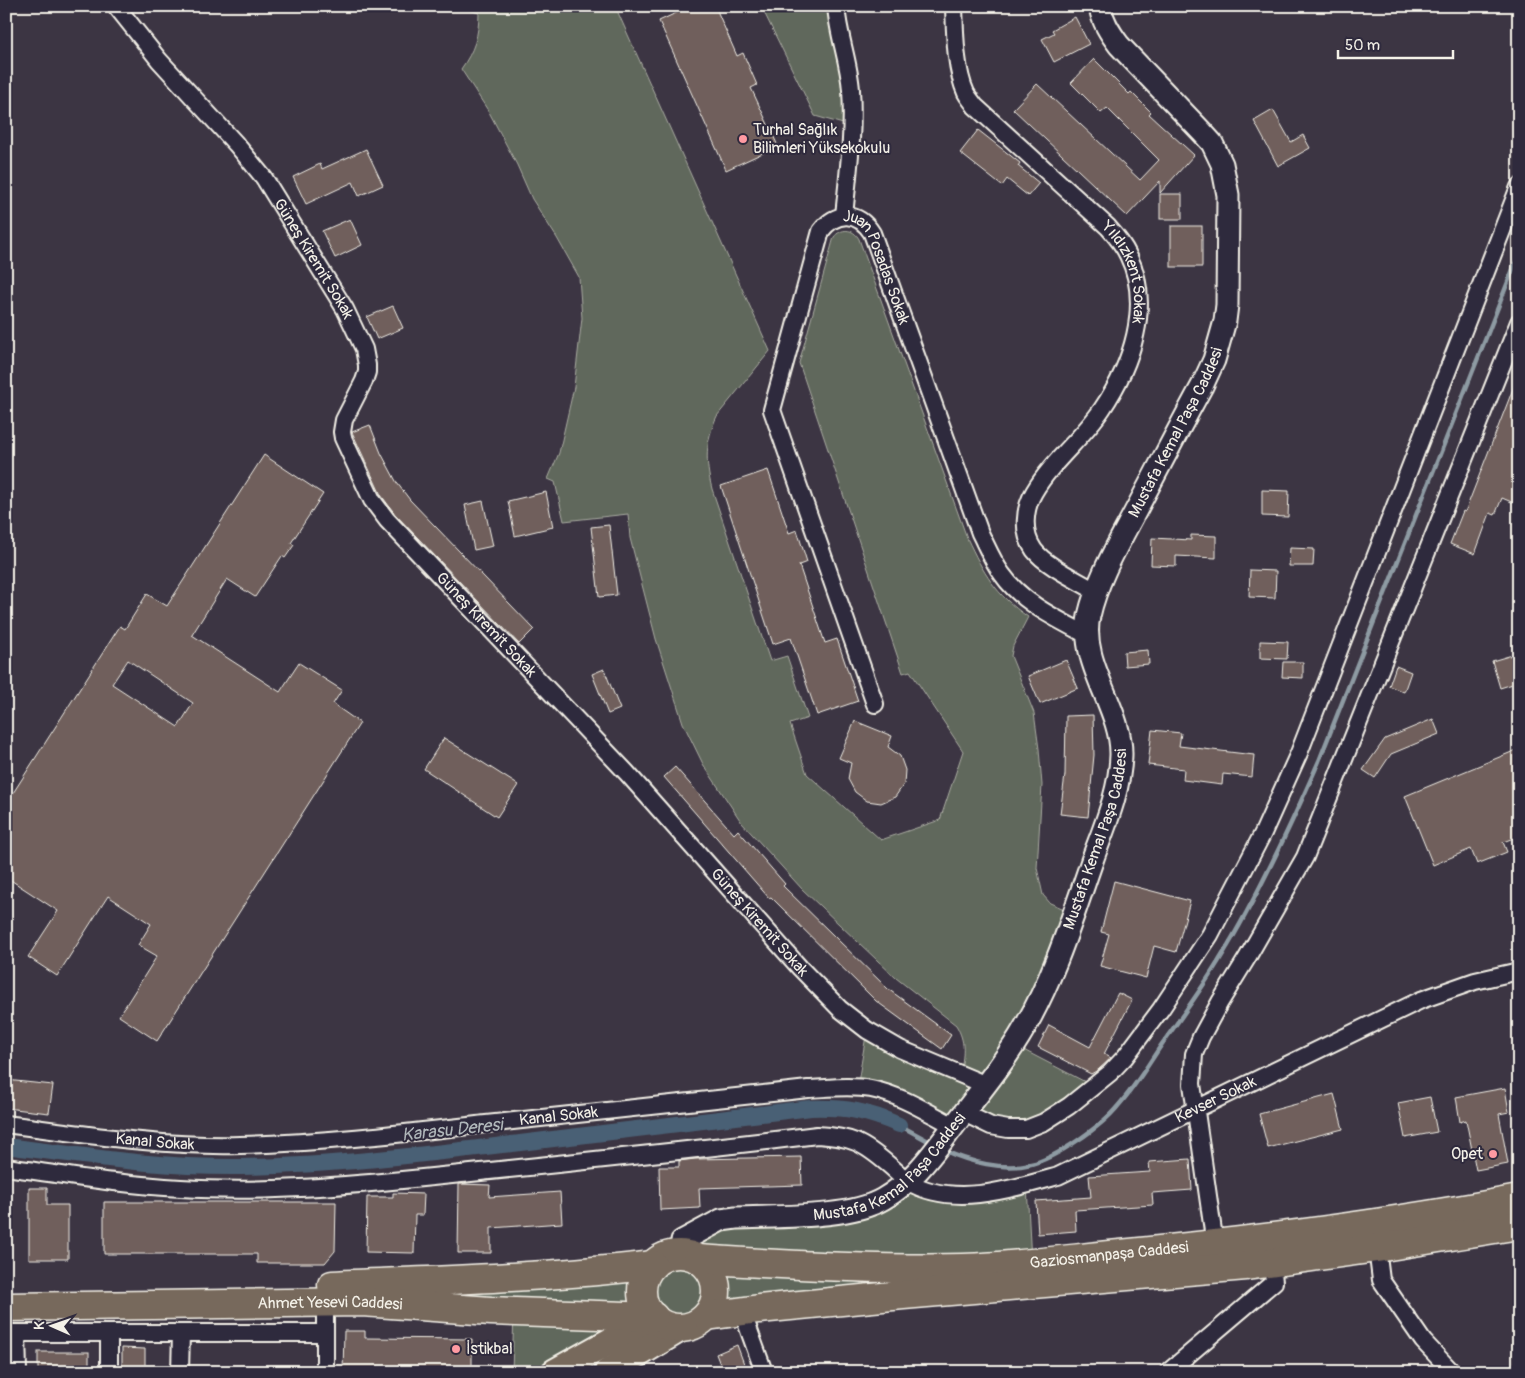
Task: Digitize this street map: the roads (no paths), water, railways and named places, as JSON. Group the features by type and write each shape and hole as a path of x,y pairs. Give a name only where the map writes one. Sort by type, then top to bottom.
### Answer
{"highway":[{"name":"Gaziosmanpaşa Caddesi","path":"653,1265 666,1256 690,1256 819,1266 965,1268 1215,1245 1373,1224 1519,1199"},
{"name":"Gaziosmanpaşa Caddesi","path":"681,1328 695,1324 706,1316 742,1311 903,1295 1272,1264 1519,1225"},
{"path":"690,1256 711,1271 716,1289 714,1303 706,1316"},
{"path":"653,1265 645,1277 642,1291 646,1306 654,1318 667,1325 681,1328"},
{"name":"Ahmet Yesevi Caddesi","path":"6,1290 326,1285 490,1278 613,1270 653,1265"},
{"name":"Ahmet Yesevi Caddesi","path":"6,1307 325,1302 398,1304 491,1311 654,1318"}],"main road":[{"path":"555,1372 654,1318"},
{"name":"Gaziosmanpaşa Caddesi","path":"608,1372 681,1328"}],"street":[{"name":"Güneş Kiremit Sokak","path":"116,6 159,60 236,144 264,178 345,309 364,349 367,372 344,420 343,438 372,500 387,520 627,773 800,968 840,1009 867,1030 900,1049 986,1085"},
{"path":"836,6 851,90 849,165 844,216"},
{"name":"Yıldızkent Sokak","path":"954,6 958,58 961,79 966,93 975,106 1108,227 1122,243 1134,272 1138,289 1139,310 1131,352 1101,410 1046,475 1034,492 1026,514 1028,538 1034,549 1043,559 1097,592"},
{"name":"Mustafa Kemal Paşa Caddesi","path":"690,1256 682,1241 721,1220 828,1213 859,1209 881,1201 908,1181 925,1163 986,1085 1025,1028 1046,985 1074,913 1113,802 1119,778 1121,753 1117,728 1091,657 1087,635 1089,616 1110,560 1202,386 1220,342 1226,306 1228,195 1222,164 1212,143 1119,45 1110,33 1100,6"},
{"name":"Kanal Sokak","path":"6,1124 100,1137 192,1144 240,1145 436,1129 798,1090 845,1087 871,1089 906,1100 955,1125 1026,1129 1044,1122 1069,1106 1110,1073 1125,1057 1161,1009 1210,935 1263,833 1299,753 1519,187"},
{"name":"Juan Posadas Sokak","path":"875,704 772,410 821,231 832,220 844,216 860,220 872,233 980,533 1001,574 1024,598 1087,635"},
{"path":"1215,1245 1192,1084 1194,1054 1220,1002 1305,857 1519,322"},
{"name":"Kevser Sokak","path":"6,1168 182,1188 285,1189 568,1164 817,1135 848,1138 861,1143 908,1181 926,1190 968,1195 1027,1185 1058,1176 1421,1000 1475,981 1519,971"},
{"path":"1377,1248 1381,1280 1423,1341 1452,1372"},
{"path":"1168,1372 1274,1282 1272,1264"},
{"path":"325,1302 325,1372"},
{"path":"742,1311 764,1372"},
{"path":"18,1372 12,1333 325,1333"},
{"path":"109,1333 109,1372"},
{"path":"180,1372 181,1333"}],"waterway":[{"path":"943,1150 975,1162 998,1166 1020,1166 1041,1161 1065,1148 1090,1132 1111,1114 1141,1076 1196,997 1240,925 1264,879 1319,761 1519,254"},
{"name":"Karasu Deresi","path":"6,1146 182,1166 241,1167 346,1162 416,1155 811,1108 835,1108 856,1111 877,1116 899,1125"},
{"path":"899,1125 932,1143"}],"place":[{"name":"Turhal Sağlık Bilimleri Yüksekokulu","path":"743,139"},
{"name":"Opet","path":"1493,1154"},
{"name":"İstikbal","path":"456,1349"}]}
